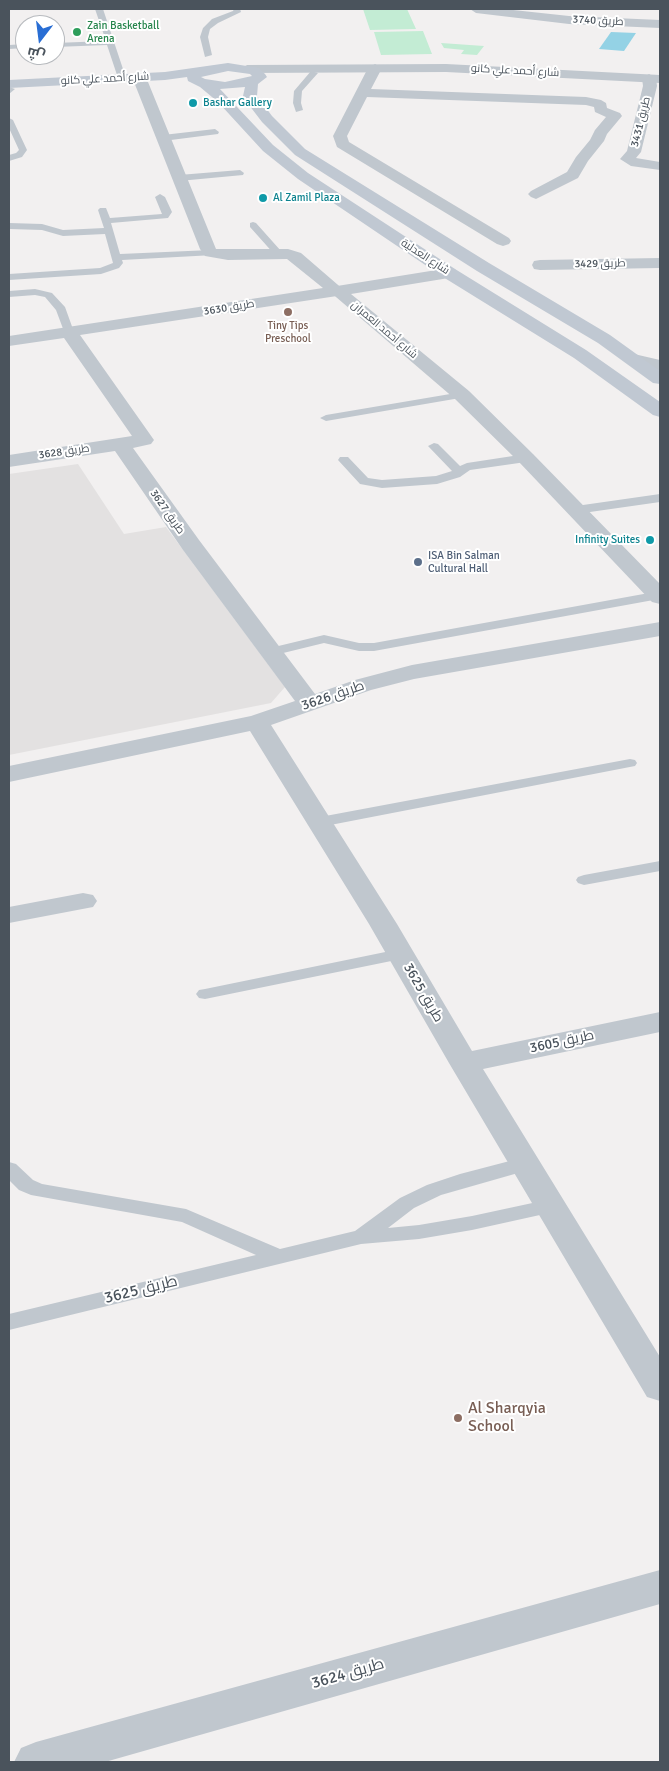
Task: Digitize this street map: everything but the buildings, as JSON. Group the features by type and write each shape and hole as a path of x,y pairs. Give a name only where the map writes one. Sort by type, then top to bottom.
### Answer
{"main road":[{"path":"202,79 219,68 252,77"},
{"name":"شارع أحمد علي كانو","path":"9,89 122,78 165,76 202,79"},
{"path":"202,79 235,86 252,77"},
{"name":"شارع العدلية","path":"252,77 250,96 267,119 300,152 634,359 660,379"},
{"name":"شارع أحمد علي كانو","path":"9,89 202,79"},
{"name":"شارع العدلية","path":"202,79 268,148 303,176 449,273 580,354 660,411"}],"street":[{"name":"طريق 3740","path":"476,9 552,18 660,24"},
{"path":"633,9 635,24"},
{"path":"372,68 362,93 340,136 342,144 503,241"},
{"name":"شارع أحمد علي كانو","path":"252,77 372,68"},
{"name":"شارع أحمد علي كانو","path":"252,77 372,68 482,70 655,79"},
{"name":"طريق 3431","path":"655,79 650,84 647,117 640,147 627,157 629,160 642,164 660,166"},
{"path":"141,82 208,250 211,253"},
{"path":"362,93 586,101 596,103 603,111 615,116 647,117 660,90"},
{"path":"536,194 572,175 600,133 615,116"},
{"path":"640,147 660,162"},
{"name":"شارع أحمد العمران","path":"211,253 228,256 278,253 295,256 462,396 526,458 660,596"},
{"name":"طريق 3429","path":"540,264 660,264"},
{"name":"طريق 3630","path":"9,341 449,273"},
{"path":"69,332 144,440 120,444"},
{"path":"634,359 660,366"},
{"name":"طريق 3628","path":"9,461 120,444"},
{"name":"طريق 3627","path":"120,444 191,545 309,703"},
{"name":"طريق 3626","path":"9,774 257,722 363,685 412,672 660,629"},
{"name":"طريق 3625","path":"257,722 400,954 660,1387"},
{"path":"9,915 83,901"},
{"name":"طريق 3605","path":"464,1063 660,1022"},
{"name":"طريق 3624","path":"36,1762 660,1586"}],"lane":[{"path":"99,9 122,78"},
{"path":"208,55 204,36 207,28 215,21 237,12 237,9"},
{"path":"65,45 110,43"},
{"path":"299,110 296,103 298,91 306,79 314,73"},
{"path":"9,120 23,150 19,155 9,158"},
{"path":"163,138 215,132"},
{"path":"179,178 240,173"},
{"path":"9,226 42,226 63,233 165,216 167,212 160,197"},
{"path":"9,277 101,271 116,266 118,263 103,210"},
{"path":"253,225 278,253"},
{"path":"116,257 211,253"},
{"path":"9,294 35,292 48,295 60,309 69,332"},
{"path":"326,418 462,396"},
{"path":"434,446 458,471"},
{"path":"344,460 364,481 374,484 437,480 448,477 467,467 526,458"},
{"path":"576,510 660,498"},
{"path":"271,652 324,639 359,647 374,647 660,596"},
{"path":"320,822 630,763"},
{"path":"584,880 660,866"},
{"path":"205,994 400,954"},
{"name":"طريق 3625","path":"361,1237 407,1203 434,1190 460,1181 525,1164"},
{"path":"9,1169 21,1181 38,1190 186,1216 279,1257"},
{"name":"طريق 3625","path":"9,1322 361,1237 419,1232 551,1206"}],"shaded area":[{"path":"78,464 124,534 166,527 285,687 271,703 9,755 9,474"}],"green space":[{"path":"363,9 407,9 416,29 370,30"},
{"path":"423,31 432,54 381,55 374,32"},
{"path":"441,43 484,46 477,55 461,54 464,50 444,48"}],"water":[{"path":"611,32 636,33 624,51 599,49"}],"place":[{"name":"Zain Basketball Arena","path":"77,32"},
{"name":"Bashar Gallery","path":"193,103"},
{"name":"Al Zamil Plaza","path":"263,198"},
{"name":"Tiny Tips Preschool","path":"288,312"},
{"name":"Infinity Suites","path":"650,540"},
{"name":"ISA Bin Salman Cultural Hall","path":"418,562"},
{"name":"Al Sharqyia School","path":"458,1418"}]}
